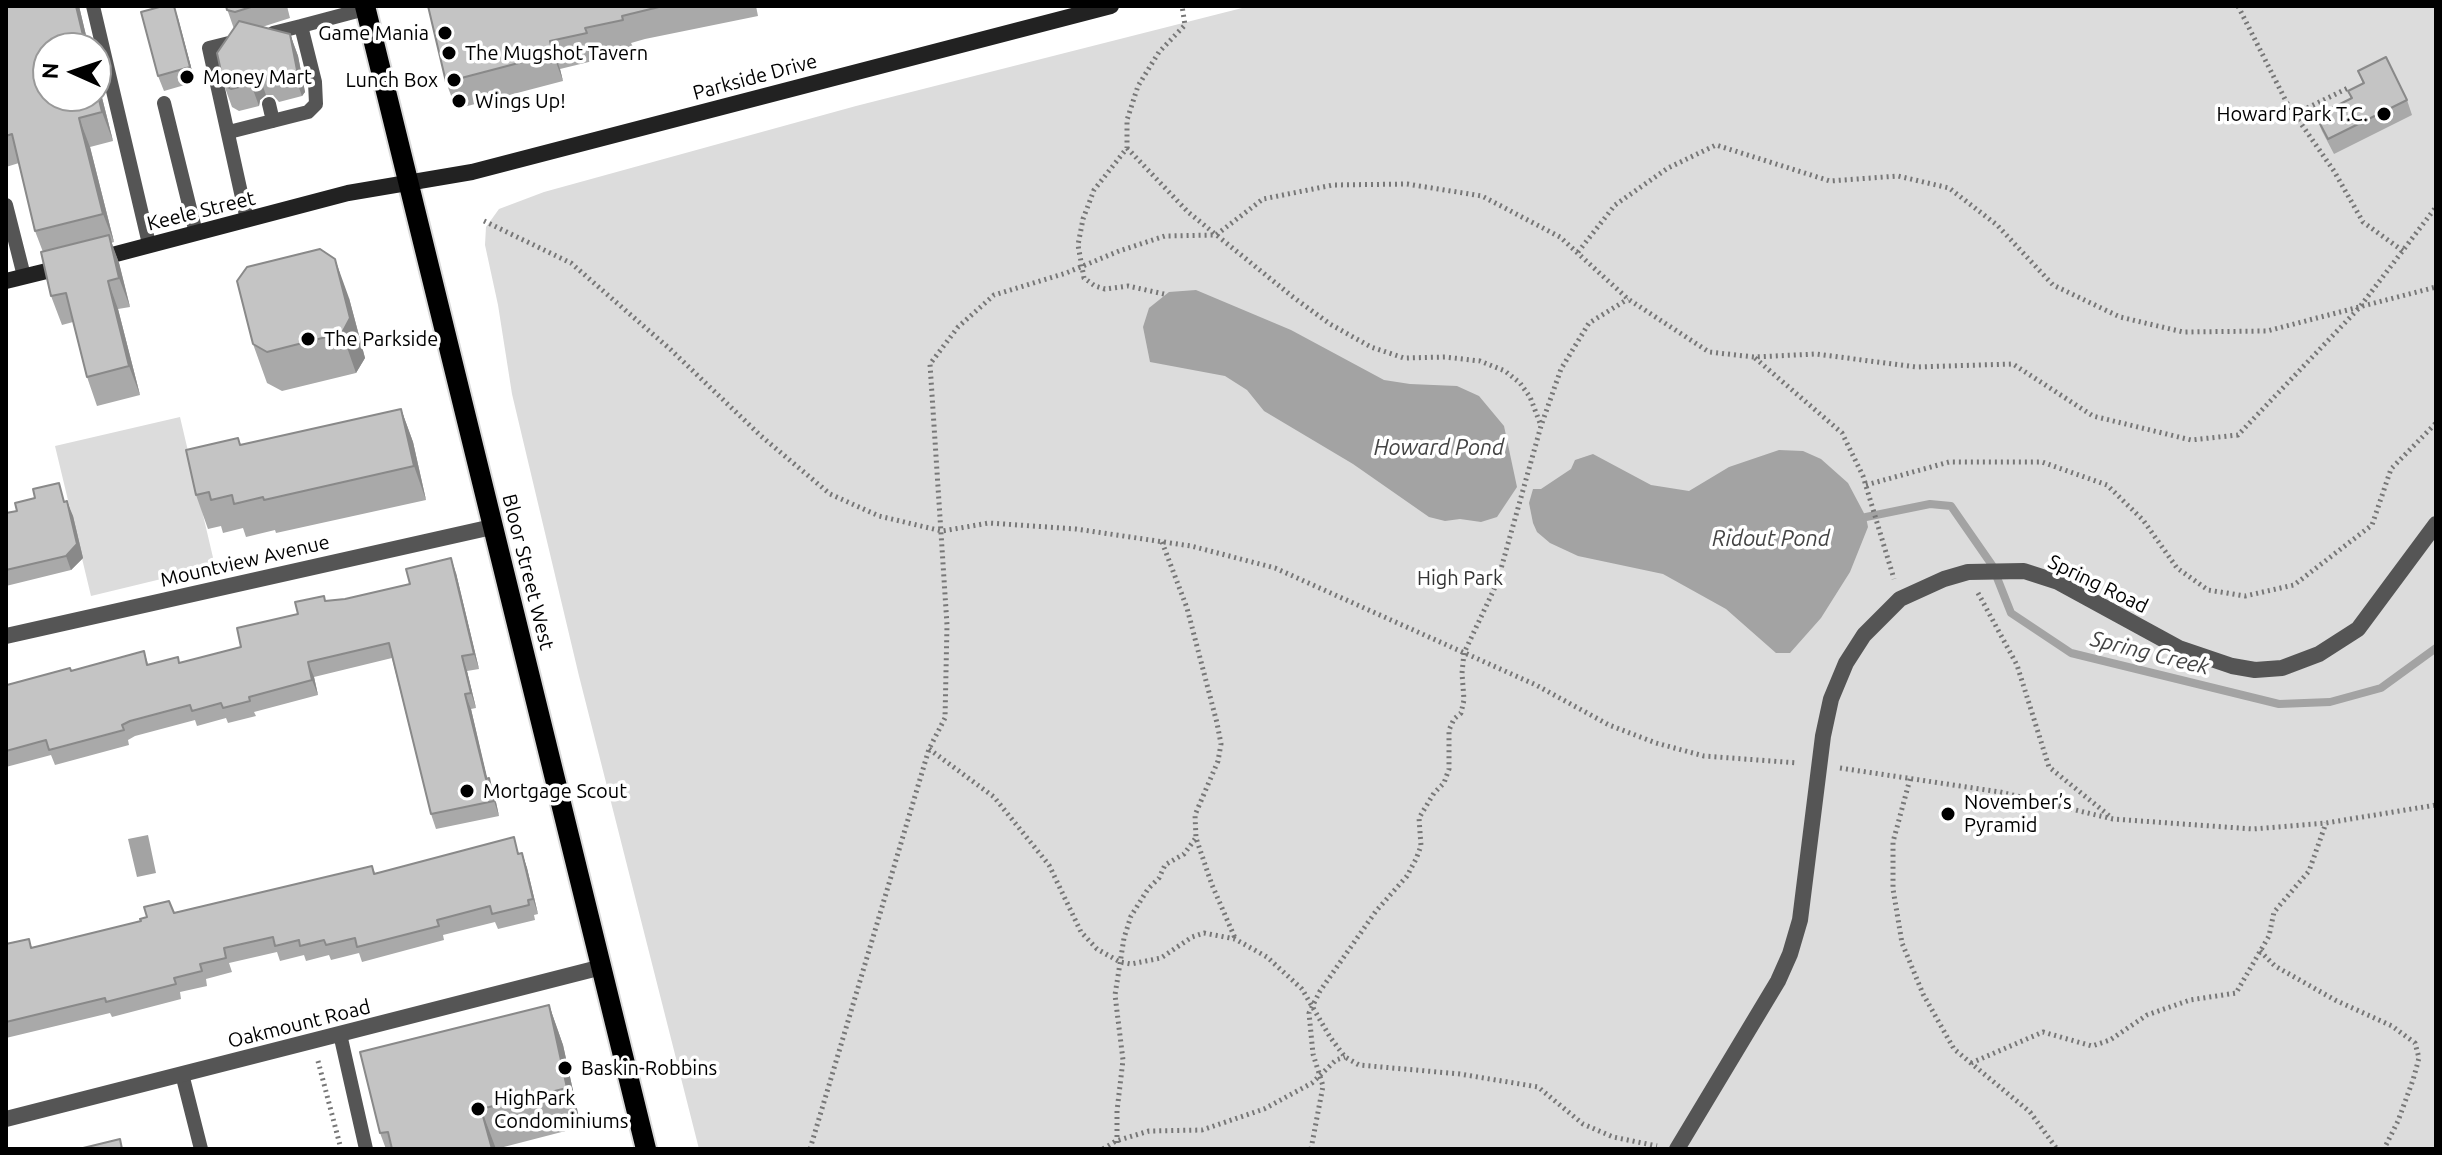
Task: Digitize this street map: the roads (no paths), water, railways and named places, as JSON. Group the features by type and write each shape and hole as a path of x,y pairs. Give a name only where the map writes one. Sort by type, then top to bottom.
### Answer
{"main road":[{"name":"Parkside Drive","path":"408,184 472,172 1111,6"},
{"name":"Bloor Street West","path":"365,8 646,1149"},
{"name":"Keele Street","path":"6,281 348,193 408,184"}],"street":[{"name":"Spring Road","path":"1677,1149 1778,981 1790,954 1800,920 1823,736 1831,699 1846,663 1864,635 1900,599 1968,572 2024,571 2058,582 2179,648 2232,666 2255,670 2282,668 2319,654 2358,629 2436,524"},
{"name":"Mountview Avenue","path":"6,636 492,527"},
{"name":"Oakmount Road","path":"6,1119 602,967"}],"lane":[{"path":"93,6 149,244"},
{"path":"273,33 365,8"},
{"path":"229,132 308,112 316,104 315,82 301,26"},
{"path":"237,41 209,48 247,220"},
{"path":"164,103 196,233"},
{"path":"269,104 273,121"},
{"path":"6,205 24,276"},
{"path":"340,1034 366,1149"},
{"path":"182,1074 201,1149"}],"water":[{"name":"Howard Pond","path":"1196,290 1291,330 1384,380 1457,386 1479,396 1504,426 1517,487 1497,517 1481,522 1460,519 1445,521 1429,517 1353,464 1264,411 1247,390 1225,376 1150,362 1143,327 1149,308 1169,292"},
{"name":"Ridout Pond","path":"1779,450 1803,451 1821,459 1848,483 1868,527 1850,572 1821,618 1790,653 1776,653 1726,609 1663,574 1578,556 1550,543 1537,532 1533,523 1529,503 1533,489 1541,489 1571,469 1575,460 1593,454 1651,485 1689,491 1729,467"},
{"path":"148,835 156,873 137,877 128,839"}],"waterway":[{"name":"Spring Creek","path":"1866,517 1930,504 1951,506 1992,565 2011,613 2071,653 2279,704 2330,702 2381,688 2436,648"}],"place":[{"name":"Game Mania","path":"445,33"},
{"name":"The Mugshot Tavern","path":"449,53"},
{"name":"Money Mart","path":"187,77"},
{"name":"Lunch Box","path":"454,80"},
{"name":"Wings Up!","path":"459,101"},
{"name":"Howard Park T.C.","path":"2384,114"},
{"name":"The Parkside","path":"308,339"},
{"name":"Mortgage Scout","path":"467,791"},
{"name":"November’s Pyramid","path":"1948,814"},
{"name":"Baskin-Robbins","path":"565,1068"},
{"name":"HighPark Condominiums","path":"478,1109"}],"park label":[{"name":"High Park","path":"1460,578"}]}
